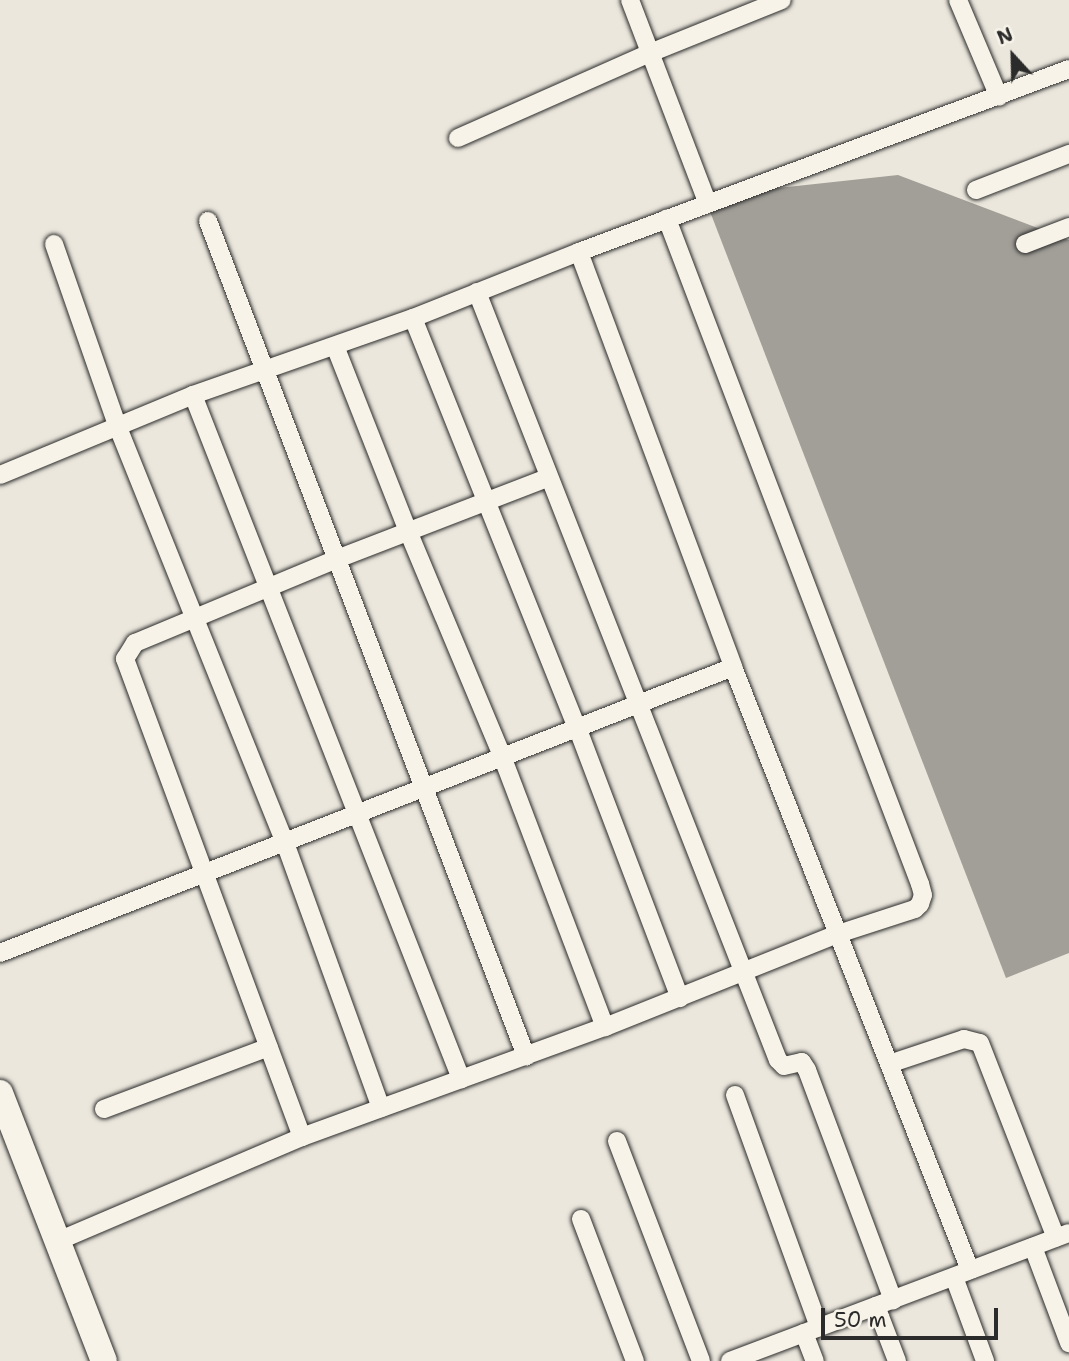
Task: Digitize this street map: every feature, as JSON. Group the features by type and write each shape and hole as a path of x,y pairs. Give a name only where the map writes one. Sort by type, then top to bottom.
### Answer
{"main road":[{"path":"0,1093 104,1361"}],"street":[{"path":"630,0 708,204"},
{"path":"458,138 650,52 782,0"},
{"path":"958,0 999,97"},
{"path":"0,475 193,395 413,318 579,252 1069,69"},
{"path":"975,190 1069,154"},
{"path":"58,1241 302,1137 605,1027 838,934 915,909 922,899 922,890 667,219"},
{"path":"208,221 526,1056"},
{"path":"1025,244 1069,227"},
{"path":"54,244 117,425 284,840 382,1108"},
{"path":"579,252 733,667 889,1064 962,1273 985,1361"},
{"path":"477,292 780,1063 784,1066 802,1062 807,1070 884,1303 897,1361"},
{"path":"413,318 577,727 680,998"},
{"path":"335,346 408,531 502,756 605,1027"},
{"path":"193,395 461,1079"},
{"path":"302,1137 125,659 135,643 196,620 269,586 549,477"},
{"path":"0,953 204,871 733,667"},
{"path":"730,1361 1063,1236 981,1043 964,1039 889,1064"},
{"path":"104,1110 269,1047"},
{"path":"735,1095 812,1330 815,1361"},
{"path":"617,1141 701,1361"},
{"path":"581,1219 635,1361"},
{"path":"1032,1247 1069,1343"}],"shaded area":[{"path":"898,175 1069,240 1069,953 1006,978 704,196"}]}
